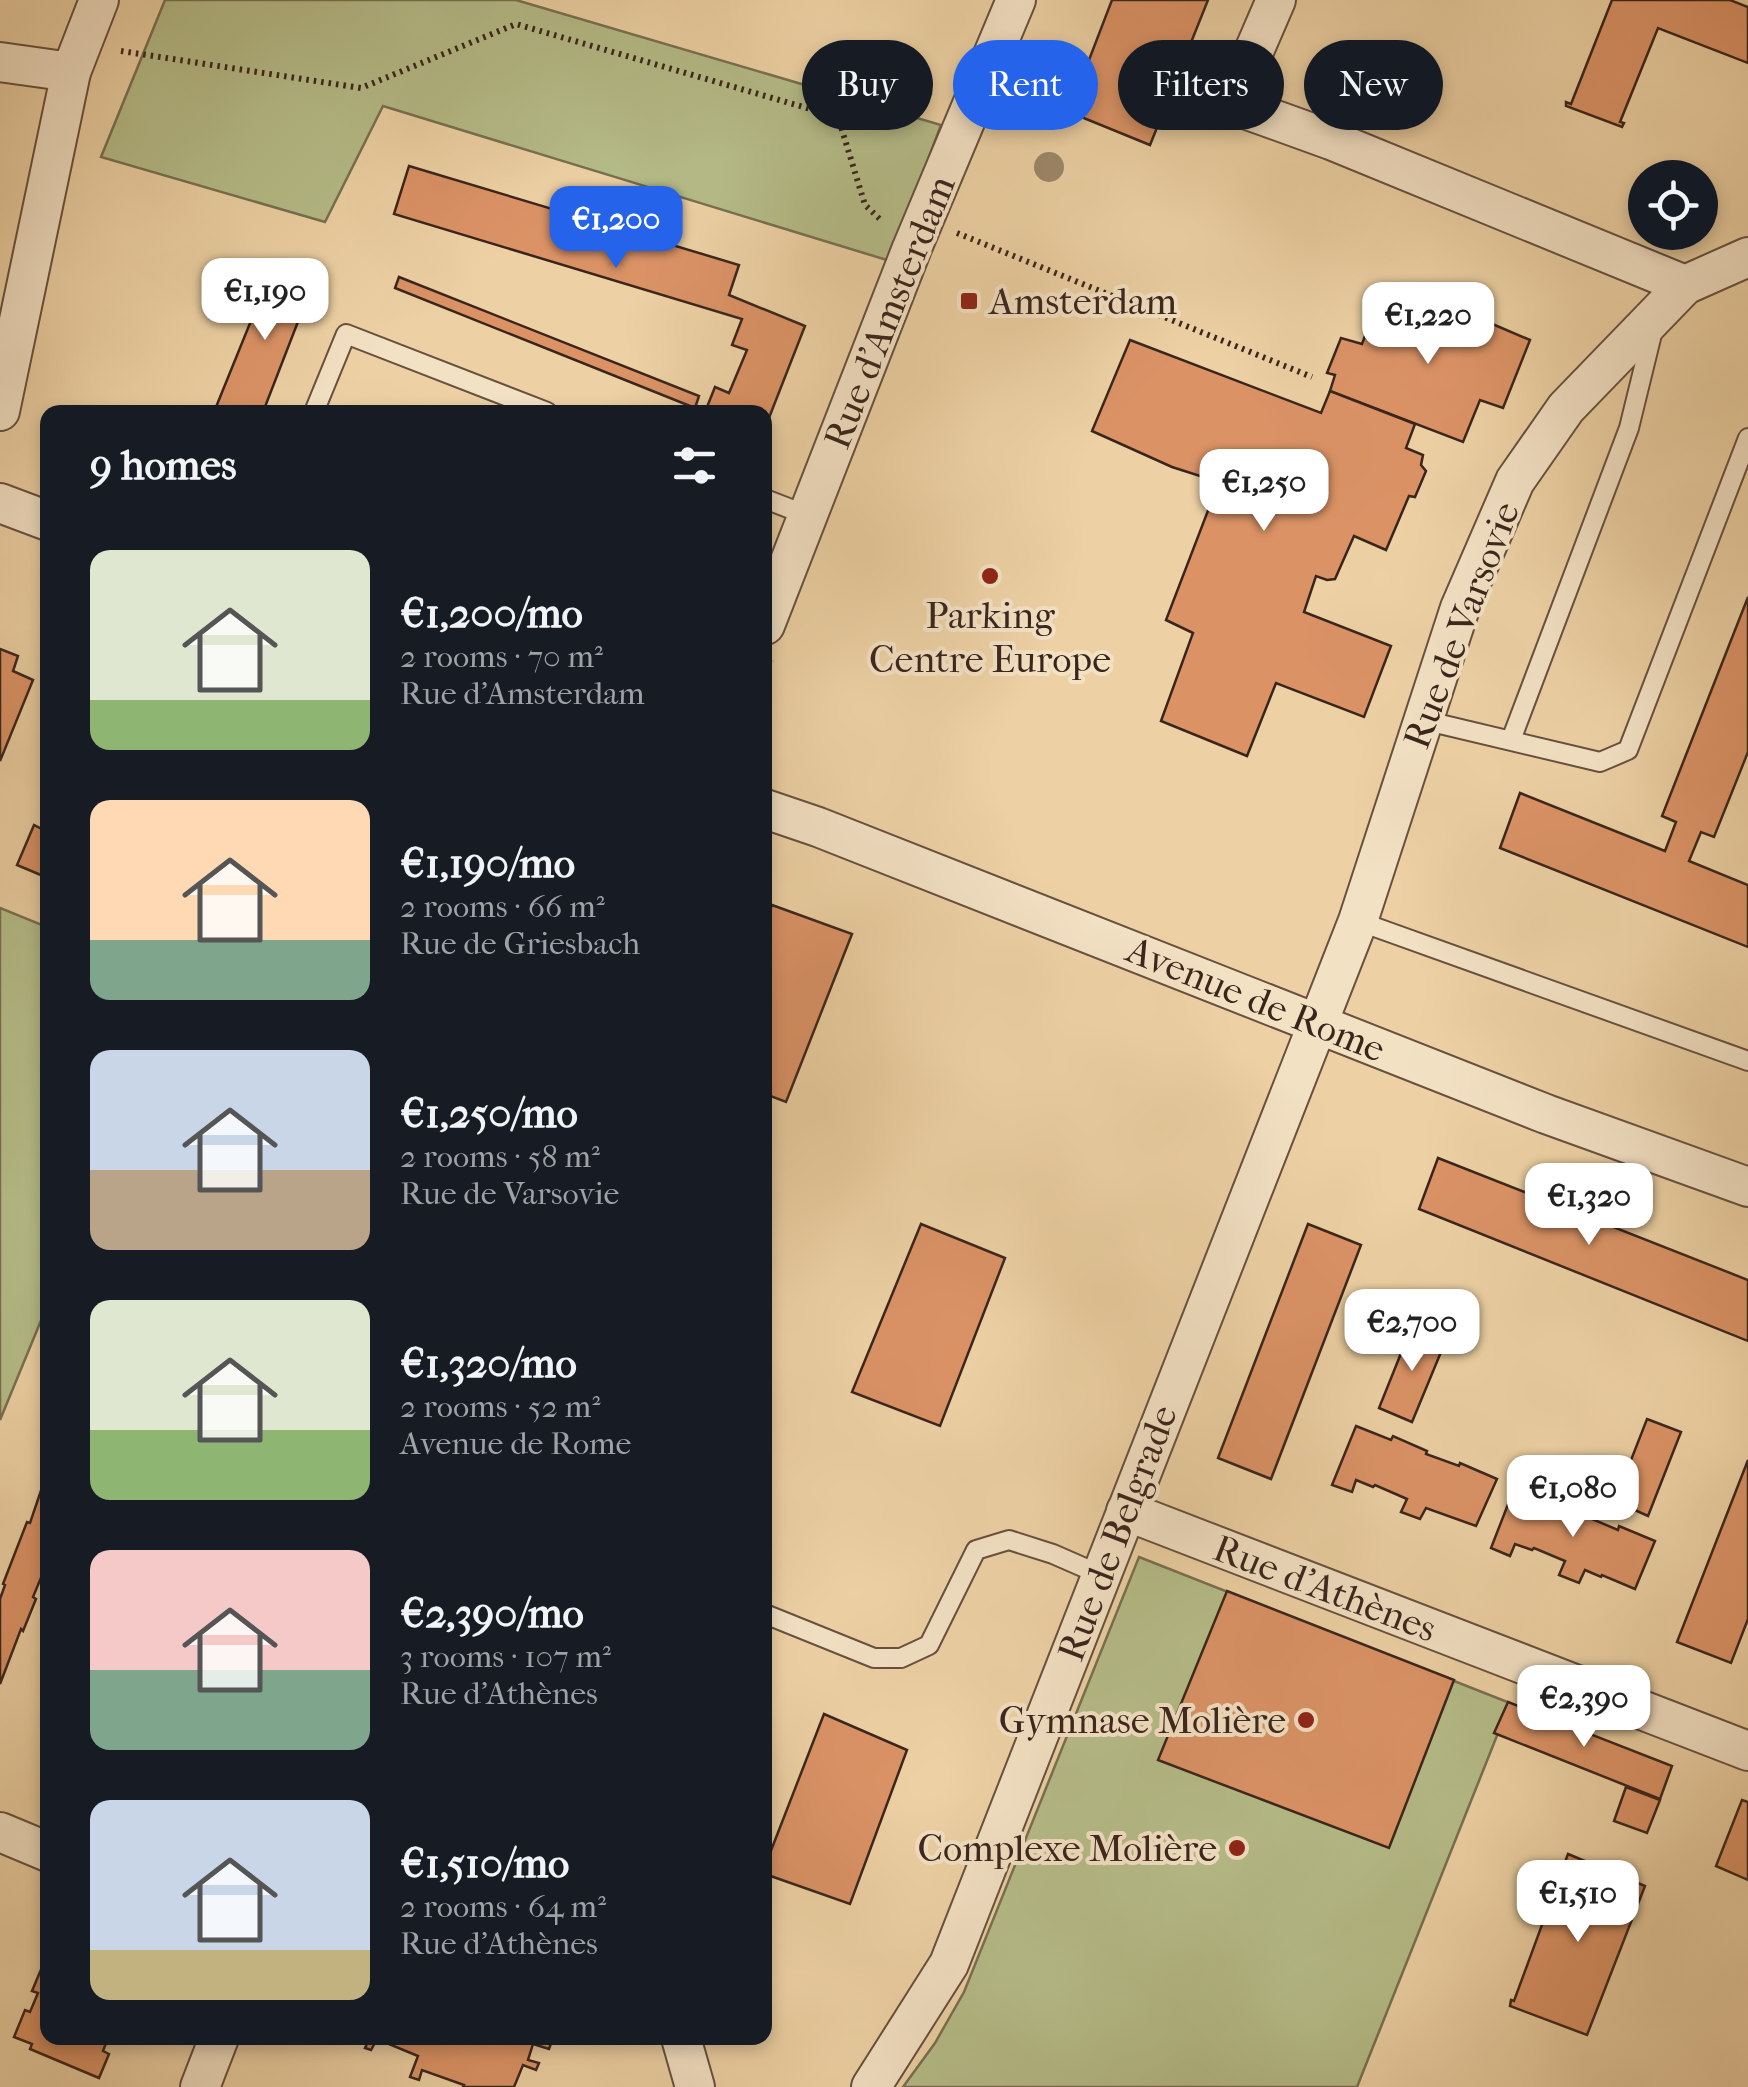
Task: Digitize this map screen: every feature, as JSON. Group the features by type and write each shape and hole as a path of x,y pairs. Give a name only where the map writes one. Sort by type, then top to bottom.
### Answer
{"street":[{"path":"0,411 71,72 99,0"},
{"name":"Rue d'Amsterdam","path":"772,608 912,248 1016,0"},
{"path":"1276,0 1231,104 1330,140 1686,285"},
{"path":"0,62 71,72"},
{"name":"Rue de Varsovie","path":"1316,1022 1358,921 1460,608 1515,481 1566,408 1686,285 1748,257"},
{"path":"0,503 40,518"},
{"name":"Avenue de Rome","path":"772,811 818,826 1546,1114 1748,1187"},
{"name":"Rue de Belgrade","path":"871,2087 948,1964 1316,1022"},
{"name":"Rue d'Athènes","path":"1126,1510 1748,1751"},
{"path":"0,1832 40,1849"},
{"path":"200,2087 216,2045"},
{"path":"683,2045 695,2087"}],"lane":[{"path":"1511,740 1629,428 1656,314"},
{"path":"317,405 346,334 529,405"},
{"path":"1423,720 1600,762 1628,750 1748,438"},
{"path":"772,501 809,516"},
{"path":"1358,921 1748,1061"},
{"path":"772,1617 874,1658 901,1658 929,1645 976,1550 1009,1540 1101,1576"}],"path":[{"path":"120,51 362,88 516,24 838,117 865,205 912,248"},
{"path":"951,231 1312,377"}],"green space":[{"path":"165,0 516,0 802,84 802,130 933,130 933,123 941,125 890,261 383,106 325,222 101,157"},
{"path":"0,908 40,924 40,1323 0,1420"},
{"name":"Complexe Molière","path":"1139,1557 1510,1703 1357,2087 903,2087 935,2043 964,1992"}],"building":[{"path":"1112,0 1208,0 1192,40 1118,40 1118,130 1156,130 1150,145 1098,124 1097,40"},
{"path":"1612,0 1730,0 1748,7 1748,63 1658,28 1620,122 1624,123 1622,127 1566,106 1566,102 1571,104"},
{"path":"409,166 739,265 729,295 805,326 772,410 772,405 708,405 715,387 729,393 747,350 732,345 742,319 394,214"},
{"path":"275,267 313,283 266,405 217,405 257,306 247,300 254,285 265,290"},
{"path":"399,277 699,396 696,405 688,405 395,288"},
{"path":"1380,296 1463,327 1469,314 1530,340 1503,408 1480,400 1463,442 1330,391 1335,375 1327,373 1341,338 1362,344"},
{"path":"1130,340 1321,413 1330,391 1415,424 1406,448 1423,455 1421,465 1426,471 1415,497 1409,496 1386,550 1354,536 1335,579 1316,576 1304,612 1391,646 1364,717 1276,683 1247,756 1161,721 1193,633 1166,620 1219,482 1172,467 1092,431"},
{"path":"1748,597 1748,752 1714,837 1701,832 1689,861 1748,885 1748,947 1500,848 1520,793 1665,851 1676,822 1662,816"},
{"path":"0,649 18,656 13,671 33,680 0,761"},
{"path":"34,825 40,828 40,875 17,865"},
{"path":"772,905 852,934 786,1102 772,1097"},
{"path":"1438,1158 1748,1280 1748,1341 1419,1209"},
{"path":"921,1224 1005,1258 940,1426 852,1392"},
{"path":"1308,1224 1361,1245 1271,1479 1218,1458"},
{"path":"1412,1326 1446,1340 1412,1422 1379,1408"},
{"path":"1647,1419 1681,1432 1648,1516 1615,1501"},
{"path":"1356,1426 1391,1440 1393,1436 1427,1451 1426,1454 1497,1479 1476,1526 1426,1508 1420,1519 1401,1512 1407,1499 1375,1485 1356,1480 1352,1492 1332,1485"},
{"path":"1748,1460 1748,1619 1731,1663 1677,1642"},
{"path":"1514,1489 1550,1499 1618,1530 1619,1526 1655,1541 1635,1589 1585,1570 1579,1583 1559,1575 1565,1561 1534,1548 1515,1544 1510,1556 1491,1548"},
{"path":"40,1494 40,1580 33,1597 36,1599 0,1684 0,1599 27,1522 30,1523"},
{"name":"Gymnase Molière","path":"1227,1591 1454,1680 1389,1848 1158,1760"},
{"path":"1508,1702 1672,1766 1660,1799 1494,1733"},
{"path":"824,1714 907,1750 850,1904 772,1876 772,1848"},
{"path":"1626,1787 1660,1800 1647,1833 1614,1821"},
{"path":"1742,1800 1748,1802 1748,1880 1716,1866"},
{"path":"1568,1854 1645,1886 1587,2035 1510,2006"},
{"path":"40,1972 40,2045 105,2045 103,2051 109,2054 99,2078 30,2049 32,2044 14,2037 25,2010 30,2012 38,1993 32,1991"},
{"path":"391,2045 533,2045 528,2060 539,2063 536,2070 523,2065 514,2087 463,2087 422,2070 419,2080 410,2077 418,2056"}],"place":[{"name":"Amsterdam","path":"969,301"},
{"name":"Parking Centre Europe","path":"990,576"},
{"name":"Gymnase Molière","path":"1306,1720"},
{"name":"Complexe Molière","path":"1237,1848"}]}
